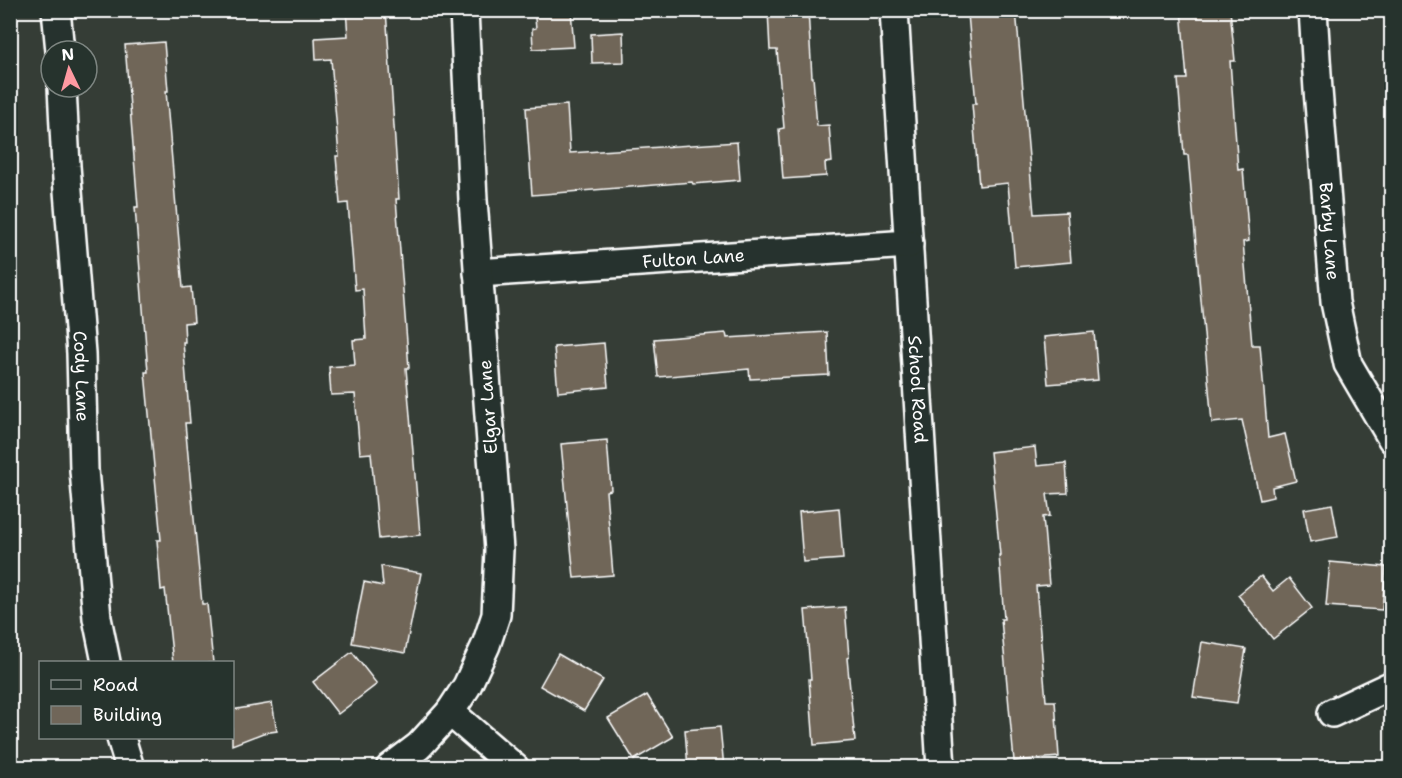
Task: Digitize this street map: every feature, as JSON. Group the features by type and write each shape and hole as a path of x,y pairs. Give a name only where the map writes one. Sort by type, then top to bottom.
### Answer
{"street":[{"path":"56,10 59,39"},
{"name":"Elgar Lane","path":"390,768 418,746 450,712 467,686 486,645 496,615 499,550 473,200 464,10"},
{"name":"School Road","path":"894,10 941,768"},
{"name":"Barby Lane","path":"1313,10 1335,303 1348,364 1392,439"},
{"name":"Cody Lane","path":"63,99 81,353 84,470 98,618 106,661"},
{"name":"Fulton Lane","path":"478,273 909,244"},
{"path":"1332,713 1392,685"},
{"path":"450,712 515,768"},
{"path":"121,739 130,768"}],"building":[{"path":"346,10 386,10 399,199 396,199 409,368 406,368 420,535 379,539 371,453 360,454 355,394 331,395 329,367 355,365 353,340 366,339 363,289 355,290 348,203 340,204 336,156 339,156 331,59 316,60 315,38 348,36"},
{"path":"534,10 571,10 574,47 533,49 532,29 536,28"},
{"path":"768,10 808,10 817,126 829,125 832,162 825,163 826,176 783,179 779,129 784,128 777,50 770,50"},
{"path":"1016,10 1034,214 1067,212 1071,262 1015,267 1008,183 979,186 972,104 976,104 968,14"},
{"path":"1181,10 1230,10 1235,61 1230,61 1238,170 1243,169 1249,241 1243,242 1252,345 1260,345 1268,438 1285,434 1296,481 1272,487 1273,497 1260,500 1242,420 1212,423 1188,155 1184,155 1178,79 1187,79"},
{"path":"623,32 624,62 592,63 591,34"},
{"path":"164,42 183,288 191,287 194,322 184,323 185,342 183,342 190,423 185,423 202,604 207,604 213,661 173,661 165,589 161,590 157,540 161,540 145,372 148,372 135,207 138,207 125,45"},
{"path":"567,105 570,153 737,142 740,180 532,195 526,108"},
{"path":"827,332 829,375 750,379 749,369 658,377 654,339 726,333 727,338"},
{"path":"1094,332 1098,380 1048,384 1044,337"},
{"path":"604,343 608,387 558,392 554,347"},
{"path":"607,440 611,490 606,491 613,575 574,578 561,444"},
{"path":"1035,447 1037,466 1066,463 1068,493 1047,494 1050,516 1043,517 1049,585 1036,586 1046,701 1055,701 1059,757 1014,761 1001,619 1004,619 1000,555 990,452"},
{"path":"1332,504 1338,537 1310,542 1304,509"},
{"path":"839,508 843,559 803,562 799,512"},
{"path":"1330,562 1386,567 1382,610 1326,606"},
{"path":"381,566 421,573 405,653 352,643 364,582 383,586"},
{"path":"1261,576 1273,591 1289,578 1312,608 1273,639 1238,595"},
{"path":"845,607 849,657 847,658 855,741 814,745 805,610"},
{"path":"1202,642 1246,649 1237,703 1193,697"},
{"path":"352,652 377,684 338,714 313,682"},
{"path":"558,654 603,680 584,711 540,686"},
{"path":"647,695 673,737 634,760 608,718"},
{"path":"272,703 277,731 263,733 232,745 234,710"},
{"path":"720,727 724,768 688,768 685,730"}]}
